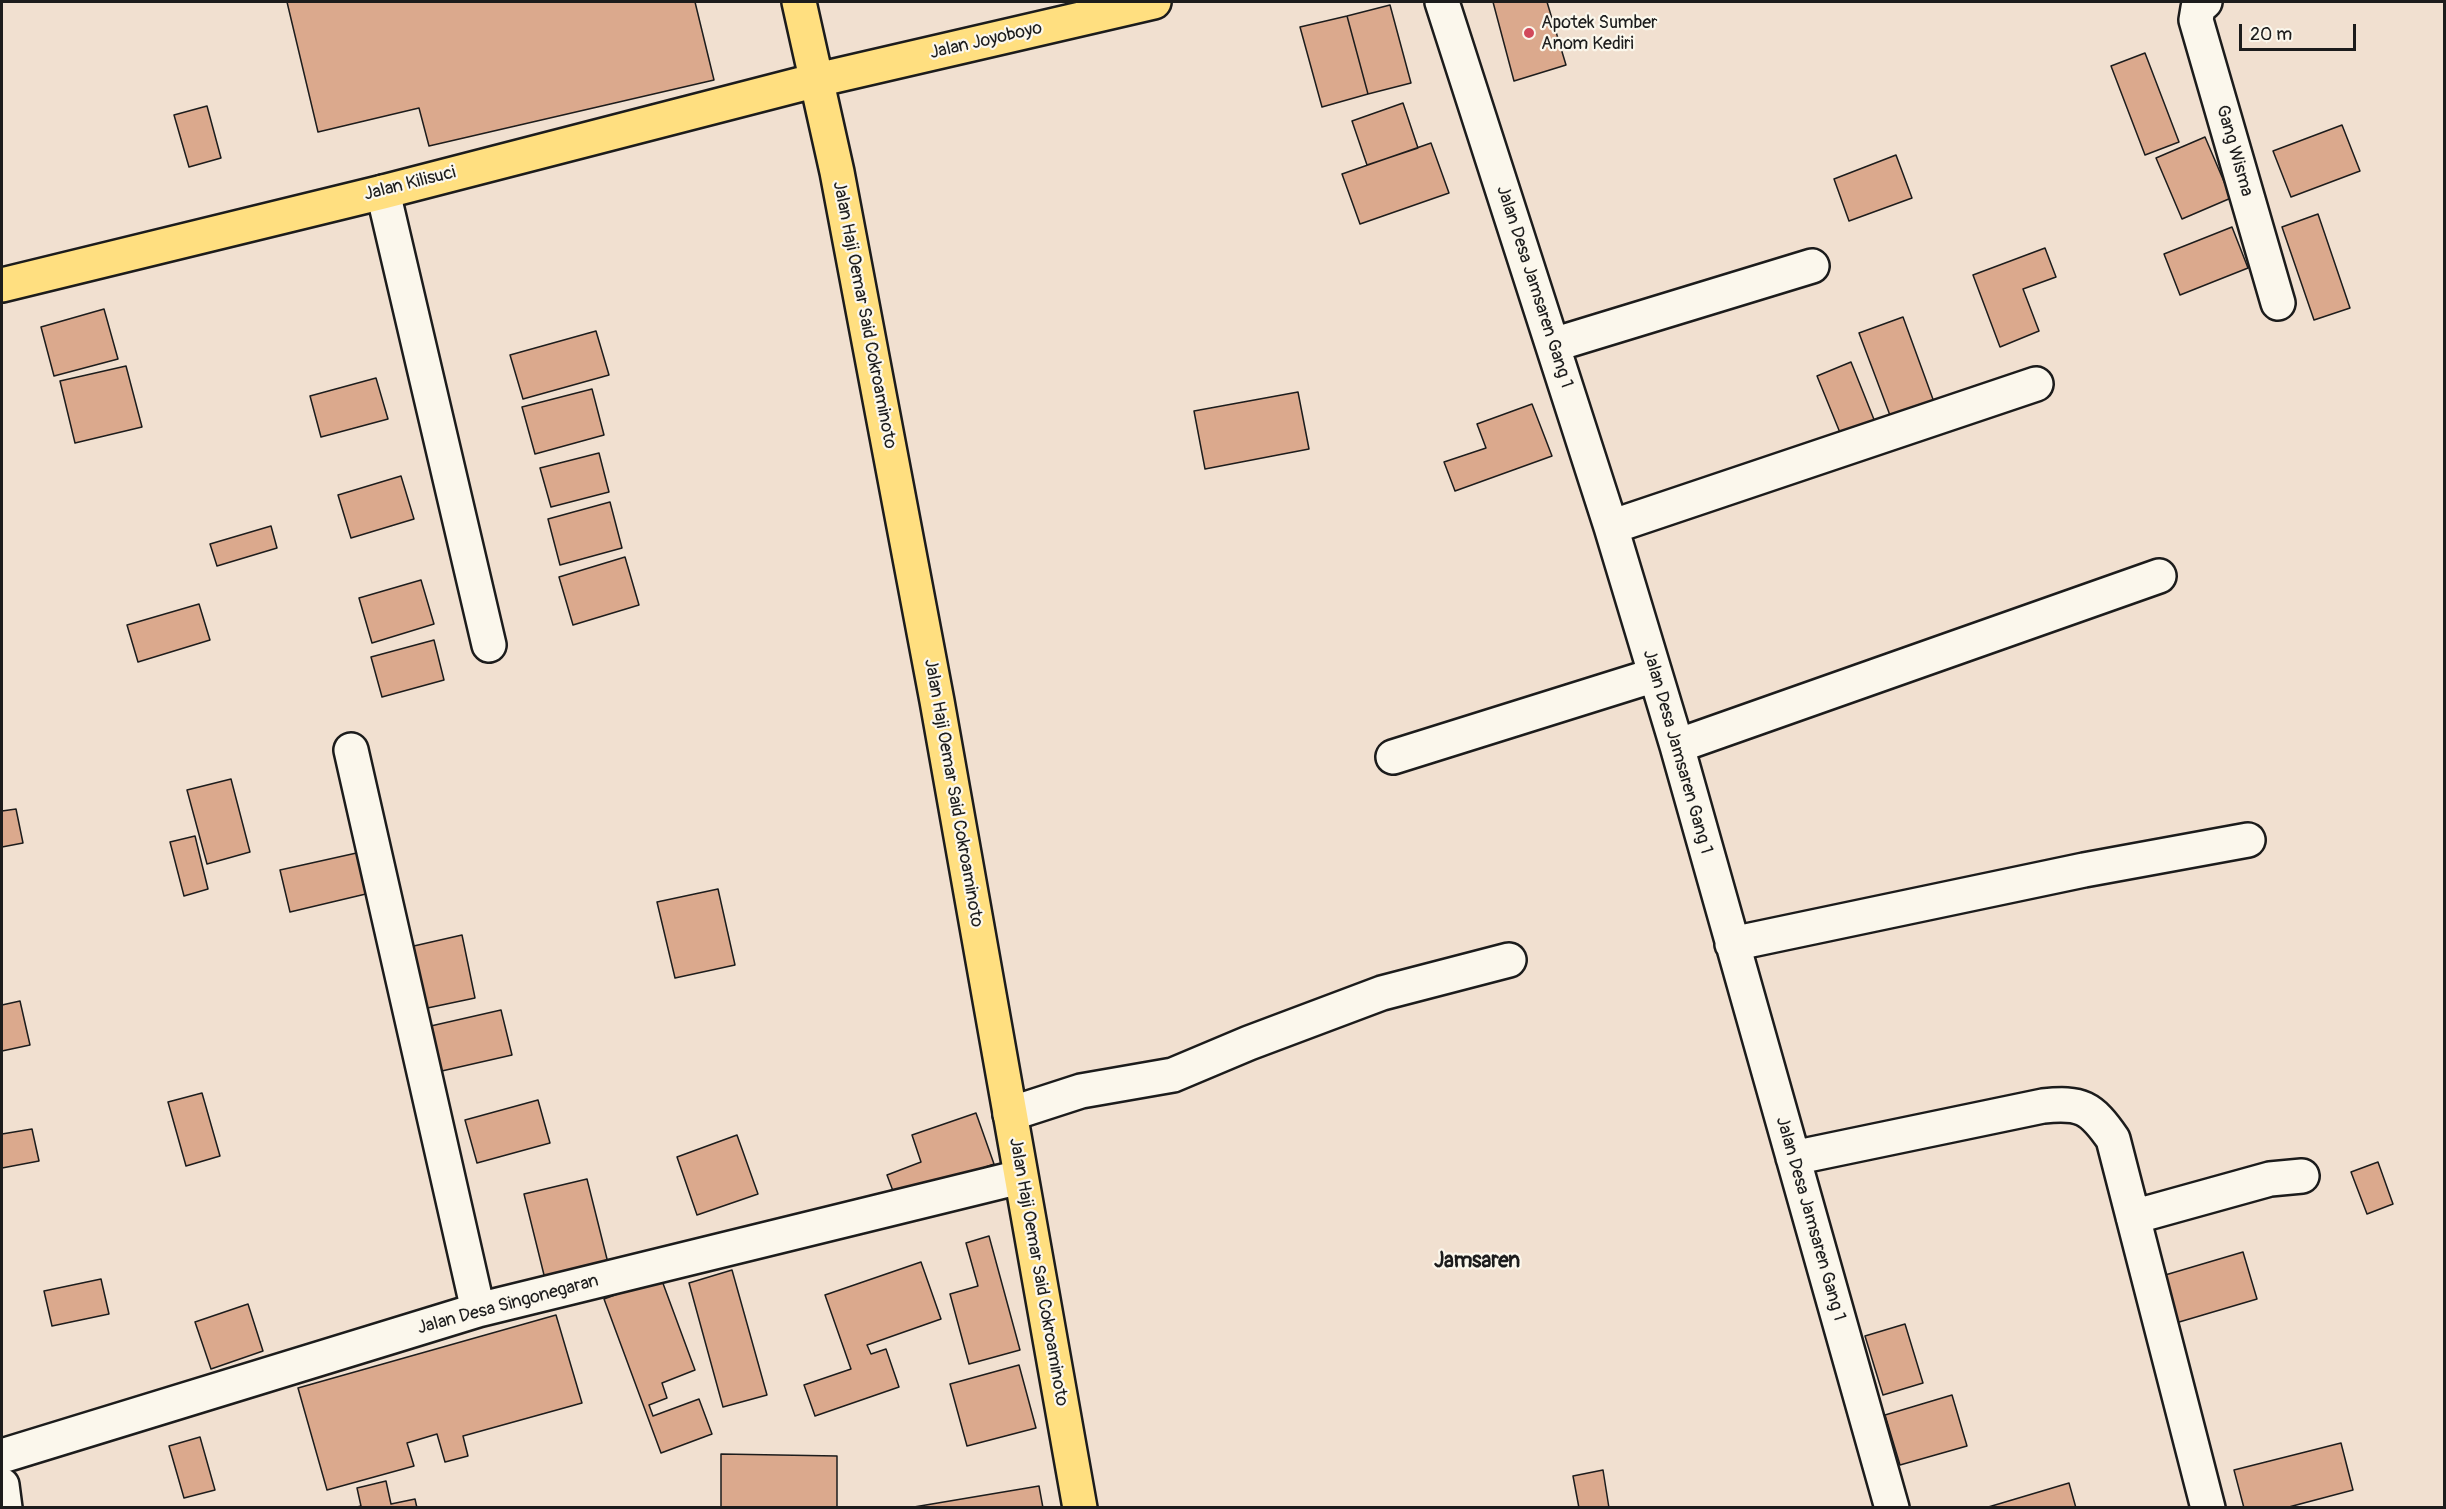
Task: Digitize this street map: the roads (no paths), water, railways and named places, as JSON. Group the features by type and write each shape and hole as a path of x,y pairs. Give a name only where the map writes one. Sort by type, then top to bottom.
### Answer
{"main road":[{"name":"Jalan Haji Oemar Said Cokroaminoto","path":"800,2 937,701 1080,1508"},
{"name":"Jalan Joyoboyo","path":"817,80 1154,2"},
{"name":"Jalan Kilisuci","path":"2,285 383,192 817,80"}],"street":[{"name":"Jalan Desa Jamsaren Gang 1","path":"1442,2 1611,527 1677,746 1892,1508"},
{"name":"Gang Wisma","path":"2205,2 2198,8 2196,20 2278,303"},
{"path":"383,192 489,645"},
{"path":"1553,345 1812,266"},
{"path":"1611,527 2036,384"},
{"path":"1677,746 2159,576"},
{"path":"1393,757 1655,675"},
{"path":"351,750 478,1310"},
{"path":"1732,944 2085,870 2248,840"},
{"path":"1010,1114 1081,1091 1173,1075 1249,1043 1382,993 1509,960"},
{"path":"1793,1158 2043,1106 2067,1103 2082,1107 2099,1118 2113,1139 2208,1508"},
{"path":"2133,1217 2270,1179 2302,1176"},
{"name":"Jalan Desa Singonegaran","path":"2,1456 478,1310 1020,1177"},
{"path":"2,1485 5,1508"}],"place":[{"name":"Apotek Sumber Anom Kediri","path":"1529,33"}],"district":[{"name":"Jamsaren","path":"1477,1262"}]}
